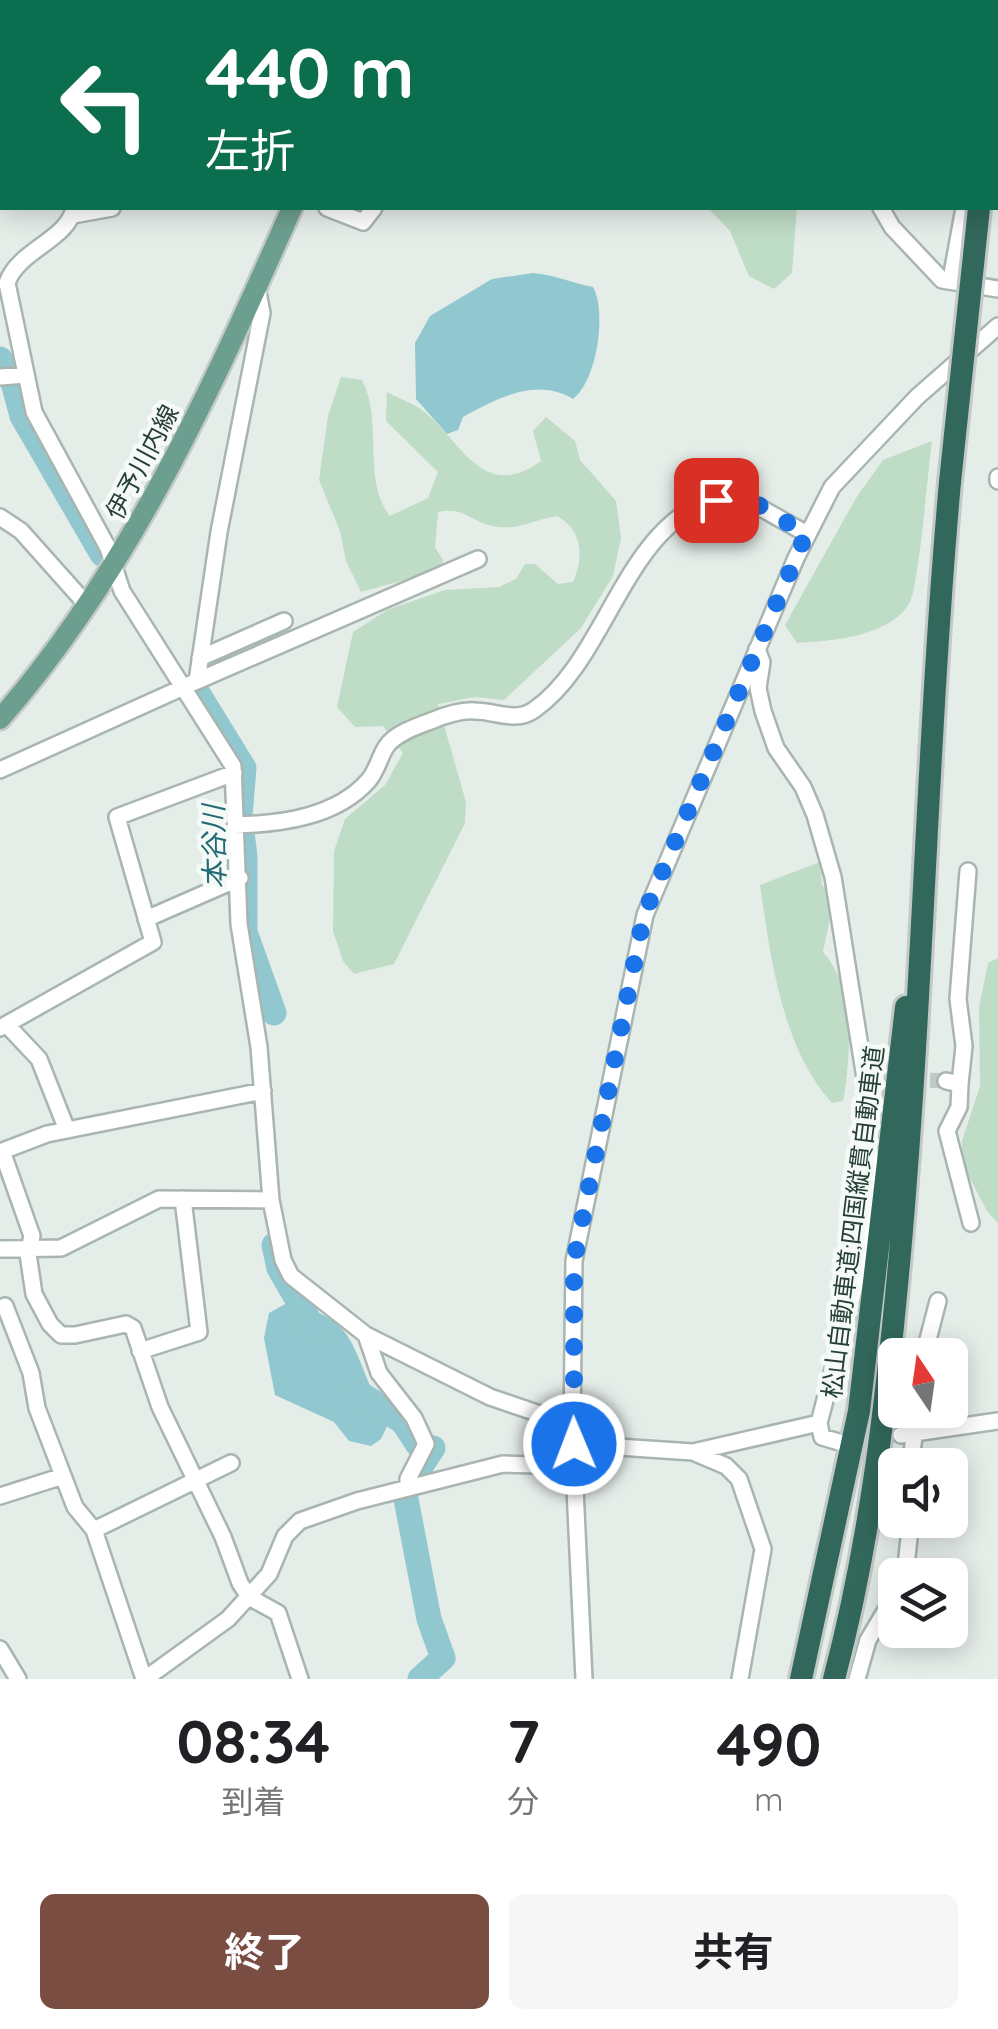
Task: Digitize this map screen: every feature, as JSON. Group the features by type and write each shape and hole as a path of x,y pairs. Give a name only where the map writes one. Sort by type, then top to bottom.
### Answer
{"highway":[{"name":"松山自動車道;四国縦貫自動車道","path":"800,1679 858,1411 902,1048 950,482 979,210"},
{"name":"松山自動車道;四国縦貫自動車道","path":"834,1679 864,1538 892,1355 918,1051 928,766"}],"main road":[{"name":"伊予川内線","path":"0,718 87,605 164,482 291,210"}],"street":[{"path":"332,210 363,222 372,210"},
{"path":"882,210 892,227 942,280 998,288"},
{"path":"951,279 964,210"},
{"path":"74,211 6,265 6,283 34,412 147,634 191,684 234,773 239,924 263,1091 271,1200 283,1260 292,1276 366,1335 490,1397 572,1424"},
{"path":"191,684 200,658 262,313 256,288"},
{"path":"584,1679 572,1424 574,1261 644,915 806,534 848,467 917,396 998,326"},
{"path":"0,378 26,375"},
{"path":"235,825 275,824 318,813 350,797 370,780 386,746 435,719 473,710 514,717 532,712 589,646 611,602 650,548 695,510 736,494 806,534"},
{"path":"0,517 21,531 87,605"},
{"path":"0,770 478,559"},
{"path":"200,658 284,621"},
{"path":"756,650 762,662 758,688 763,712 776,748 803,787 815,815 834,878 864,1078 870,1170 859,1270 820,1423 822,1436 838,1442"},
{"path":"67,1130 39,1059 3,1027 46,998 150,947 153,942 117,816 234,773"},
{"path":"968,871 958,999 964,1046 953,1082 959,1107 947,1131 971,1223"},
{"path":"146,920 240,878"},
{"path":"864,1078 884,1078"},
{"path":"263,1091 67,1130 1,1152 32,1236 34,1294 50,1324 61,1334 126,1324 133,1328 195,1484 249,1598 278,1613 300,1679"},
{"path":"0,1249 61,1248 144,1203 183,1199 271,1200"},
{"path":"140,1350 199,1332 183,1199"},
{"path":"34,1294 3,1307 75,1506 94,1530 144,1679 200,1642 249,1598 277,1561 290,1527 300,1520 503,1464 574,1466"},
{"path":"928,1338 938,1301"},
{"path":"366,1335 379,1374 414,1418 426,1444 408,1479 408,1488"},
{"path":"908,1434 998,1421"},
{"path":"574,1444 693,1452 820,1423"},
{"path":"909,1448 910,1428"},
{"path":"693,1452 726,1466 739,1479 762,1538 740,1679"},
{"path":"94,1530 232,1463"},
{"path":"0,1496 63,1476"},
{"path":"857,1679 868,1640 878,1623"},
{"path":"0,1649 18,1679"}],"green space":[{"path":"710,210 797,210 792,273 774,289 749,276 730,231"},
{"path":"341,377 362,380 368,397 376,485 390,516 428,498 438,472 386,421 387,392 422,410 474,462 503,475 520,472 541,461 533,431 546,417 575,441 580,460 616,501 621,538 613,576 581,628 504,700 475,697 438,704 466,802 465,823 394,964 354,974 343,961 333,931 334,851 345,819 385,785 403,753 383,726 355,727 337,707 353,632 387,610 445,590 499,587 516,579 525,564 535,564 558,584 573,582 580,554 572,529 557,516 500,527 456,512 438,512 435,547 443,560 441,570 361,592 346,561 340,531 319,480 328,416"},
{"path":"932,441 920,551 910,602 901,614 875,630 797,643 785,625 856,498 883,460"},
{"path":"820,862 822,885 834,899 823,952 841,984 849,1043 843,1101 832,1103 815,1081 790,1029 774,970 760,885"},
{"path":"998,958 998,1223 987,1211 962,1163 962,1141 980,1086 979,1007 988,963"}],"water":[{"path":"533,273 593,287 599,329 588,377 573,399 545,390 517,393 463,417 458,430 447,434 416,399 415,343 430,316 492,279"},
{"path":"287,1303 325,1316 337,1324 353,1345 390,1420 381,1439 371,1446 349,1441 334,1422 275,1395 264,1338 269,1313"}],"waterway":[{"name":"本谷川","path":"0,359 8,371"},
{"name":"本谷川","path":"14,386 22,416 102,554"},
{"name":"本谷川","path":"196,690 244,768 240,815 245,857 245,932 274,1013"},
{"name":"本谷川","path":"274,1245 279,1268 317,1334"},
{"name":"本谷川","path":"361,1394 403,1422 418,1445 433,1448 416,1474"},
{"name":"本谷川","path":"406,1499 429,1619 443,1658 420,1679"}],"tunnel":[{"path":"884,1078 946,1081"}],"route":[{"path":"574,1444 574,1261 644,915 806,534 747,498 736,494 716,500"}]}
